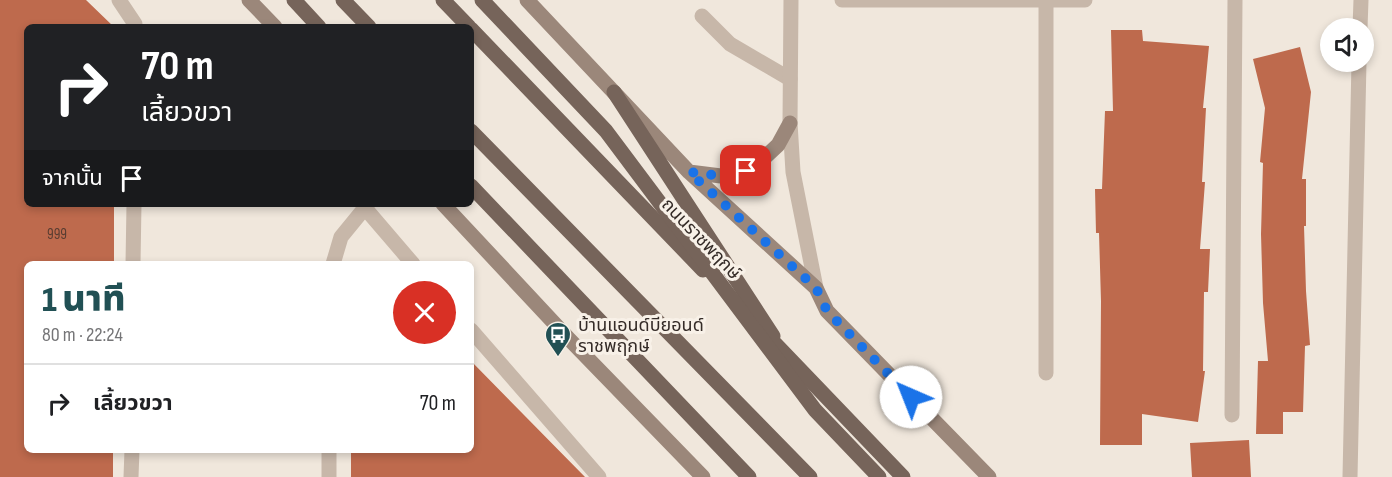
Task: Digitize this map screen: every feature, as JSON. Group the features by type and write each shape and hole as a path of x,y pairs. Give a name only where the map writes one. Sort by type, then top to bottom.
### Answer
{"main road":[{"path":"249,0 272,24"},
{"path":"294,0 316,24"},
{"path":"343,0 366,24"},
{"name":"ถนนราชพฤกษ์","path":"443,0 466,24"},
{"path":"482,0 606,131 815,411 879,477"},
{"path":"527,0 689,172 816,288 827,311 989,477"},
{"name":"ถนนราชพฤกษ์","path":"474,32 903,477"},
{"path":"614,92 784,353"},
{"path":"689,172 729,177 746,171 778,145 789,123"},
{"path":"474,134 810,477"},
{"path":"474,189 749,477"},
{"path":"446,207 569,339 703,477"}],"street":[{"path":"119,0 135,24"},
{"path":"791,0 789,123 793,172 816,288"},
{"path":"842,0 1084,0"},
{"path":"1046,0 1046,373"},
{"path":"1232,415 1234,0"},
{"path":"1360,18 1361,0"},
{"path":"702,16 730,44 790,79"},
{"path":"1350,477 1359,72"},
{"path":"133,261 134,207"},
{"path":"334,261 341,237 365,207"},
{"path":"367,207 411,261"},
{"path":"474,333 599,477"},
{"path":"131,477 132,453"},
{"path":"329,453 329,477"}],"building":[{"path":"0,0 86,0 111,24 24,24 24,207 114,207 114,261 24,261 24,453 113,453 113,477 0,477"},
{"path":"1111,30 1142,30 1143,41 1209,46 1203,108 1206,108 1202,182 1205,182 1200,249 1210,249 1208,292 1204,292 1203,371 1205,371 1198,422 1142,414 1142,445 1100,445 1101,301 1095,189 1102,189 1105,111 1113,111"},
{"path":"1300,47 1311,92 1302,179 1306,179 1306,226 1304,226 1310,345 1305,346 1303,412 1283,412 1283,434 1256,434 1258,361 1268,361 1263,303 1261,234 1263,163 1260,162 1265,108 1253,59"},
{"path":"474,364 585,477 351,477 351,453 474,453"},
{"path":"1249,440 1251,477 1192,477 1190,443"}],"place":[{"name":"บ้านแอนด์บียอนด์ ราชพฤกษ์","path":"558,358"}],"route":[{"path":"746,171 729,177 689,172 816,288 827,311 911,397"}]}
